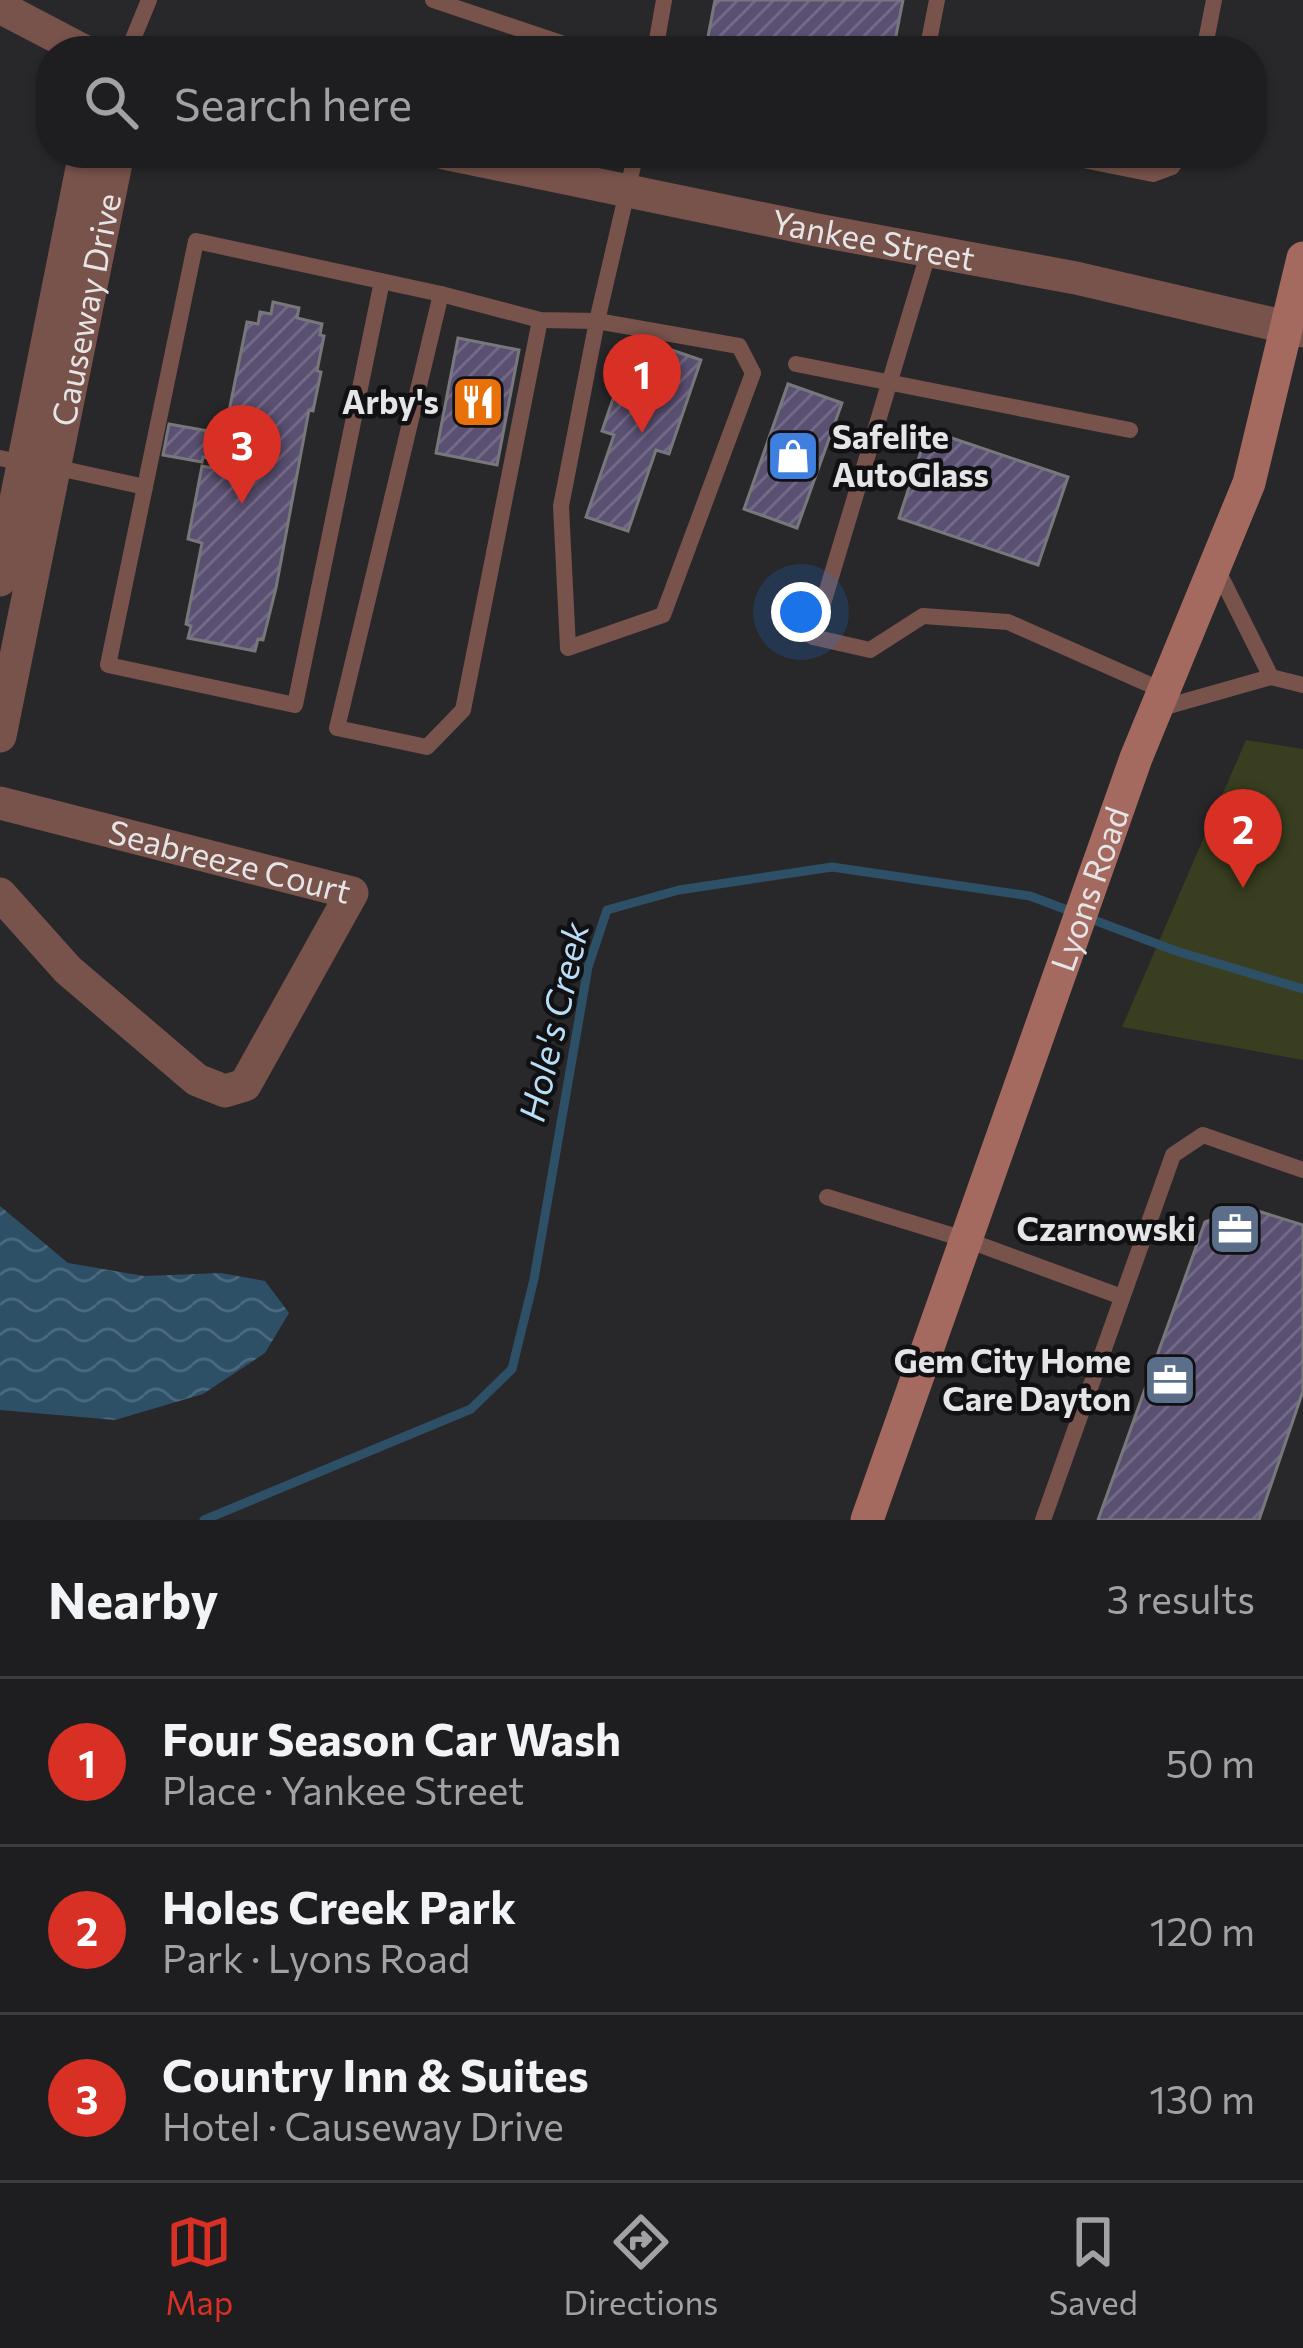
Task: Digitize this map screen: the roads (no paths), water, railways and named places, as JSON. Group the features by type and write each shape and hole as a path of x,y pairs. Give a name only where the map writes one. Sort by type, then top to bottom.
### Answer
{"main road":[{"name":"Lyons Road","path":"866,1520 1136,758 1250,483 1295,330 1303,258"}],"street":[{"path":"0,8 55,36"},
{"name":"Causeway Drive","path":"0,736 10,584 26,463 82,168"},
{"name":"Causeway Drive","path":"26,463 114,168"},
{"name":"Yankee Street","path":"519,168 1115,286 1295,330"},
{"name":"Seabreeze Court","path":"0,803 352,893 244,1085 225,1091 197,1080 68,970 0,894"}],"lane":[{"path":"134,36 148,0"},
{"path":"433,0 540,36"},
{"path":"658,36 664,0"},
{"path":"930,36 937,0"},
{"path":"1207,36 1214,0"},
{"path":"382,281 295,706 108,665 196,241 382,281 441,294 540,320 597,321 739,346 753,373 662,615 568,648 561,506 597,321 633,168"},
{"path":"1123,168 1153,174 1169,168"},
{"path":"929,251 813,638 870,650 922,616 1008,622 1161,700 1271,677 1303,686"},
{"path":"441,294 337,728 427,747 463,710 540,320"},
{"path":"796,364 1130,430"},
{"path":"26,463 145,487"},
{"path":"1217,568 1271,677"},
{"path":"1043,1520 1173,1155 1203,1136 1303,1170"},
{"path":"827,1197 967,1240 1122,1298"}],"water":[{"path":"0,1206 68,1263 144,1276 221,1273 265,1281 289,1313 265,1353 203,1394 115,1420 0,1410"}],"waterway":[{"name":"Hole's Creek","path":"204,1520 471,1409 512,1369 534,1279 588,967 607,910 679,890 832,867 1030,896 1176,951 1303,989"}],"place":[{"name":"Arby's","path":"478,402"},
{"name":"Four Season Car Wash","path":"642,433"},
{"name":"Safelite AutoGlass","path":"793,456"},
{"name":"Country Inn & Suites","path":"242,504"},
{"name":"Holes Creek Park","path":"1243,888"},
{"name":"Czarnowski","path":"1235,1229"},
{"name":"Gem City Home Care Dayton","path":"1170,1380"}]}
